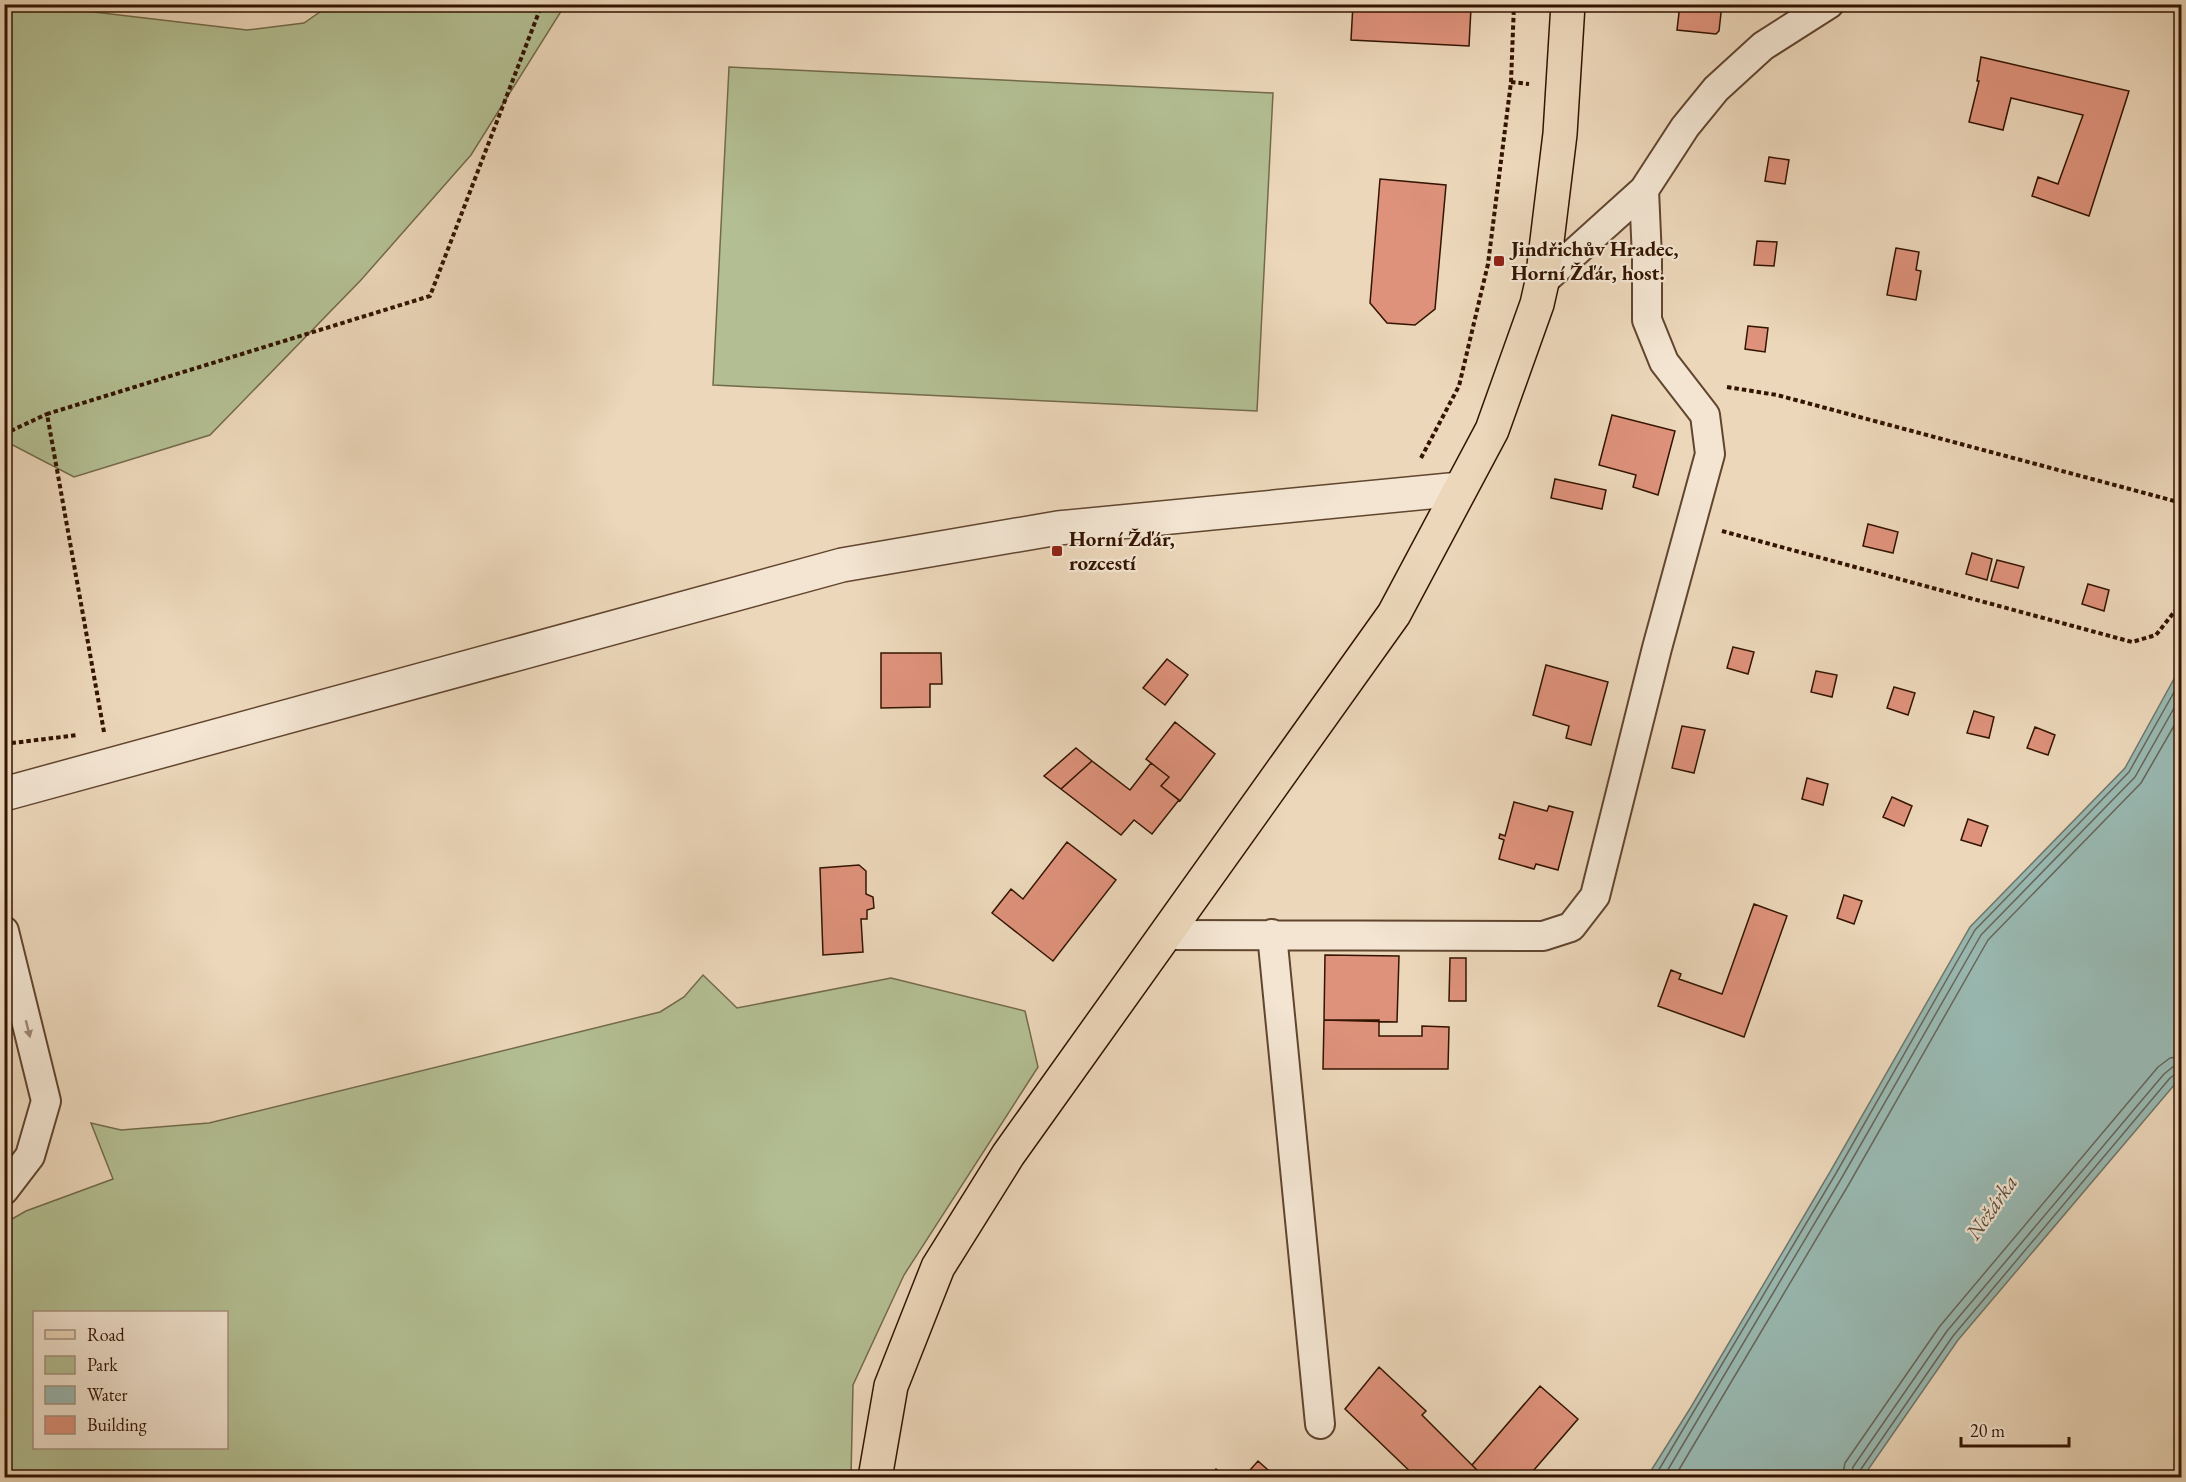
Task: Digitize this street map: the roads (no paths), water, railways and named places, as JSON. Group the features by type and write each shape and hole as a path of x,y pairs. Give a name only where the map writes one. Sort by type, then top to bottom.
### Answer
{"main road":[{"path":"875,1478 891,1386 938,1267 1008,1155 1394,614 1492,430 1537,304 1542,282 1560,134 1568,4"}],"street":[{"path":"1542,282 1644,190 1684,128 1716,89 1763,46 1830,4"},
{"path":"1165,935 1543,936 1571,927 1595,896 1710,454 1706,415 1664,362 1647,321 1644,190"},
{"path":"4,794 842,565 1058,528 1460,489"},
{"path":"4,931 46,1101 30,1156 4,1190"},
{"path":"1272,934 1320,1424"}],"water":[{"name":"Nežárka","path":"2181,666 2181,1077 1958,1340 1863,1477 1647,1477 1830,1172 1970,927 2125,768"}],"place":[{"name":"Jindřichův Hradec, Horní Žďár, host.","path":"1499,261"},
{"name":"Horní Žďár, rozcestí","path":"1057,551"}]}
